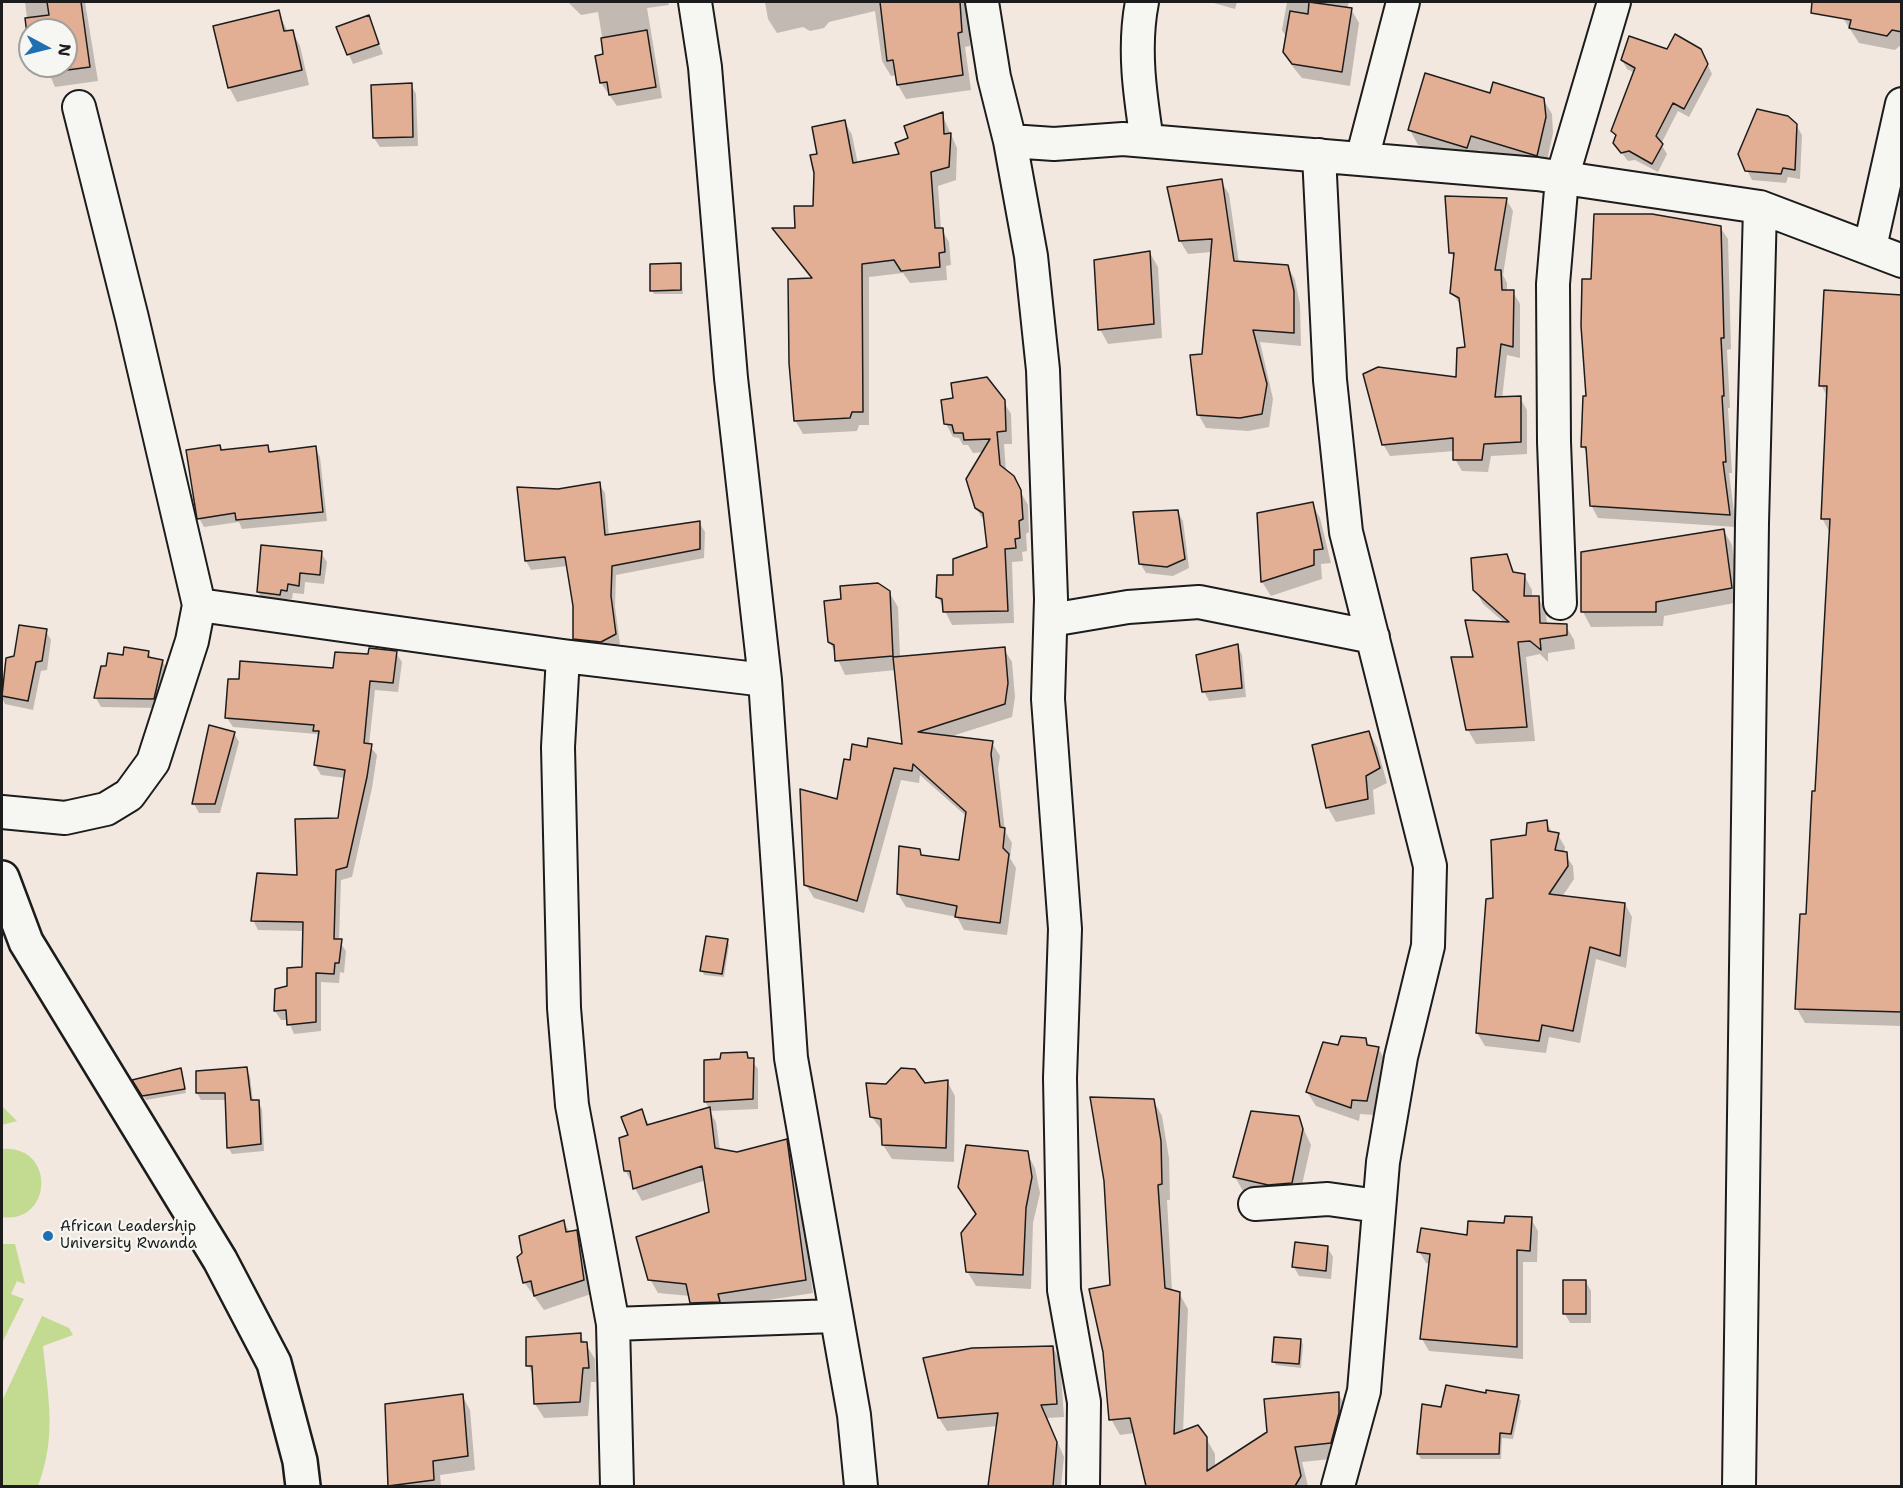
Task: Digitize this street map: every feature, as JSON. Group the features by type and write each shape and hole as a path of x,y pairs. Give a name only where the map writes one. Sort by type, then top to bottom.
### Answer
{"main road":[{"path":"2,878 26,942 220,1260 274,1363 300,1461 303,1486"}],"street":[{"path":"695,2 705,67 731,378 765,680 791,1058 834,1317 854,1415 861,1486"},
{"path":"982,2 994,77 1010,141 1031,256 1043,369 1048,474 1050,620 1048,699 1065,929 1060,1078 1064,1290 1084,1402 1083,1486"},
{"path":"1142,2 1137,28 1140,96 1147,141"},
{"path":"1362,159 1403,2"},
{"path":"1560,603 1554,442 1553,284 1562,178 1614,2"},
{"path":"1869,246 1902,104"},
{"path":"2,812 65,818 106,809 129,795 153,762 192,641 199,605 132,318 79,107"},
{"path":"1010,141 1054,144 1123,139 1562,178 1760,207 1869,246 1902,261"},
{"path":"1319,155 1330,380 1345,521 1430,866 1428,946 1401,1057 1383,1162 1364,1391 1338,1486"},
{"path":"1739,1486 1752,522 1760,207"},
{"path":"1050,620 1128,607 1199,602 1373,637"},
{"path":"199,605 562,656 765,680"},
{"path":"562,656 558,747 564,1008 571,1094 613,1324 617,1486"},
{"path":"1255,1204 1328,1199 1378,1206"},
{"path":"613,1324 834,1317"}],"green space":[{"path":"2,1106 17,1121 2,1125"},
{"path":"2,1149 20,1151 32,1159 39,1171 41,1184 38,1198 31,1209 19,1216 2,1217"},
{"path":"2,1244 15,1244 25,1284 17,1281 11,1294 24,1299 2,1343"},
{"path":"42,1316 69,1328 73,1335 43,1346 50,1417 48,1450 44,1468 38,1486 2,1486 2,1401"}],"building":[{"path":"47,2 81,2 90,67 78,69 78,18 25,18 49,15"},
{"path":"880,2 960,2 962,32 958,33 963,75 897,85 893,60 887,61"},
{"path":"1309,2 1352,8 1342,72 1292,64 1283,52 1290,11 1308,14"},
{"path":"1812,2 1902,2 1902,32 1892,30 1887,36 1849,28 1851,20 1811,13"},
{"path":"279,10 284,31 293,30 302,70 228,88 213,26"},
{"path":"369,15 379,44 347,55 336,27"},
{"path":"647,30 656,87 609,95 607,82 600,83 595,56 603,54 601,38"},
{"path":"1675,34 1701,49 1708,64 1684,109 1673,103 1656,136 1663,144 1652,164 1629,151 1621,153 1613,143 1616,135 1611,131 1635,68 1621,60 1629,36 1667,49"},
{"path":"1425,73 1490,93 1493,82 1544,98 1546,117 1537,156 1471,136 1467,148 1408,130"},
{"path":"412,83 413,137 373,138 371,85"},
{"path":"1757,109 1788,116 1797,124 1795,170 1783,168 1781,174 1745,171 1738,154"},
{"path":"943,112 944,134 951,133 949,167 931,172 935,228 943,228 945,252 939,253 940,267 901,271 894,260 862,264 863,412 852,412 850,418 794,421 789,363 788,279 812,278 772,228 795,228 794,206 813,206 814,173 810,155 817,154 812,127 845,120 853,163 899,154 895,143 908,138 904,126"},
{"path":"1222,179 1234,261 1288,265 1294,291 1294,333 1253,330 1267,384 1262,414 1240,418 1197,415 1190,355 1202,354 1212,239 1179,241 1167,187"},
{"path":"1445,196 1507,198 1495,270 1501,270 1502,290 1514,290 1513,347 1501,344 1495,397 1521,396 1521,442 1484,444 1482,460 1453,460 1453,438 1382,445 1363,374 1378,367 1456,377 1457,348 1465,347 1459,298 1450,293 1454,253 1449,253"},
{"path":"1594,214 1652,214 1721,226 1724,338 1721,338 1724,396 1722,396 1726,462 1723,462 1730,515 1590,506 1586,447 1581,447 1583,396 1586,396 1581,326 1582,279 1591,279"},
{"path":"1150,251 1154,324 1098,330 1094,260"},
{"path":"681,263 681,290 650,291 650,264"},
{"path":"1824,290 1902,295 1902,1012 1795,1009 1800,914 1806,914 1812,791 1815,791 1830,519 1821,519 1827,386 1819,386"},
{"path":"987,377 1005,400 1006,431 997,432 1000,465 1014,476 1021,490 1023,519 1019,521 1020,538 1015,539 1016,548 1005,549 1008,611 943,612 942,599 936,597 937,575 953,575 953,559 987,547 983,513 975,508 966,479 990,439 964,440 963,433 954,433 952,425 944,424 941,400 953,398 951,383"},
{"path":"220,445 221,450 268,445 269,452 316,446 323,512 236,520 235,513 197,519 186,450"},
{"path":"600,482 605,535 700,521 700,549 612,566 611,596 616,634 601,642 573,639 573,606 565,557 525,561 517,487 558,489"},
{"path":"1313,502 1323,549 1314,550 1314,565 1261,582 1257,513"},
{"path":"1178,510 1185,559 1167,567 1139,564 1133,512"},
{"path":"1724,529 1732,588 1656,602 1656,612 1581,612 1581,552"},
{"path":"261,545 322,551 320,575 300,573 299,586 288,584 287,591 281,590 280,595 257,592"},
{"path":"1507,554 1513,572 1525,574 1524,596 1539,596 1540,623 1567,624 1567,635 1540,639 1541,650 1530,641 1518,642 1527,727 1466,730 1451,657 1473,657 1465,620 1509,622 1473,590 1471,558"},
{"path":"878,583 890,591 893,656 835,661 834,645 828,642 824,601 841,599 840,586"},
{"path":"19,625 47,629 42,661 36,662 28,701 2,696 6,658 14,656"},
{"path":"1238,644 1242,688 1202,692 1196,655"},
{"path":"124,647 149,651 148,657 163,660 154,699 94,698 101,666 106,666 108,653 123,655"},
{"path":"1005,647 1008,683 1005,704 918,732 993,741 991,754 1000,827 1005,828 1003,848 1009,854 1000,923 955,917 957,906 897,894 899,846 920,849 921,855 959,860 966,812 913,764 912,771 894,768 857,901 804,885 800,789 837,799 844,759 850,760 852,744 867,747 868,738 902,744 893,657"},
{"path":"369,648 397,651 393,683 370,681 364,743 372,744 367,777 347,867 336,870 334,939 342,939 339,963 335,963 334,974 316,973 316,1022 287,1025 286,1010 274,1011 275,989 287,986 287,968 302,967 303,922 251,921 257,873 297,875 295,819 338,818 345,770 314,765 319,731 313,731 314,725 225,718 228,679 239,679 240,661 333,668 335,652 368,654"},
{"path":"209,725 235,732 215,804 192,804"},
{"path":"1369,731 1380,768 1366,776 1368,799 1326,808 1312,745"},
{"path":"1547,820 1548,831 1559,833 1555,850 1567,852 1568,866 1549,894 1625,903 1620,956 1590,947 1573,1031 1542,1025 1539,1041 1476,1033 1486,899 1493,898 1491,840 1526,835 1527,823"},
{"path":"706,936 728,939 722,974 700,971"},
{"path":"1341,1036 1366,1038 1367,1045 1379,1047 1367,1101 1352,1100 1351,1108 1306,1092 1323,1042 1338,1045"},
{"path":"747,1052 748,1058 754,1058 753,1099 704,1102 704,1060 720,1059 721,1053"},
{"path":"247,1067 251,1100 259,1100 261,1144 227,1148 225,1093 196,1093 196,1071"},
{"path":"181,1068 185,1089 142,1096 132,1080"},
{"path":"901,1068 915,1069 925,1083 948,1080 946,1148 882,1145 881,1119 870,1117 866,1083 886,1084"},
{"path":"1090,1097 1154,1099 1161,1141 1162,1184 1158,1185 1165,1288 1180,1292 1174,1434 1198,1425 1207,1437 1207,1471 1267,1432 1264,1399 1339,1392 1339,1413 1331,1443 1295,1447 1301,1476 1295,1486 1146,1486 1130,1418 1109,1420 1103,1352 1089,1289 1110,1285 1104,1181"},
{"path":"710,1107 715,1148 737,1152 787,1139 806,1280 718,1294 720,1302 690,1303 686,1284 648,1280 636,1237 709,1212 702,1166 633,1189 630,1171 624,1171 619,1138 628,1135 621,1117 642,1109 647,1125"},
{"path":"1251,1111 1299,1116 1303,1129 1292,1183 1268,1185 1233,1177"},
{"path":"966,1145 1028,1151 1032,1177 1026,1208 1023,1275 966,1272 961,1233 976,1214 958,1187"},
{"path":"1505,1216 1532,1217 1530,1251 1517,1250 1517,1347 1420,1339 1430,1254 1417,1252 1421,1228 1467,1235 1468,1221 1504,1223"},
{"path":"564,1220 566,1232 577,1230 584,1280 534,1296 531,1281 523,1283 517,1257 522,1253 519,1236"},
{"path":"1295,1242 1328,1246 1326,1271 1292,1267"},
{"path":"1563,1280 1586,1280 1586,1314 1563,1314"},
{"path":"581,1333 581,1342 587,1342 589,1368 583,1368 580,1402 534,1404 532,1366 526,1366 526,1337"},
{"path":"1274,1337 1301,1339 1299,1364 1272,1362"},
{"path":"1053,1346 1057,1404 1041,1405 1057,1442 1053,1486 988,1486 998,1413 938,1418 923,1358 972,1348"},
{"path":"1446,1385 1486,1393 1486,1390 1519,1395 1511,1434 1500,1433 1499,1454 1417,1454 1422,1404 1441,1407"},
{"path":"463,1394 468,1456 433,1461 434,1480 388,1486 385,1404"}],"place":[{"name":"African Leadership University Rwanda","path":"48,1236"}]}
